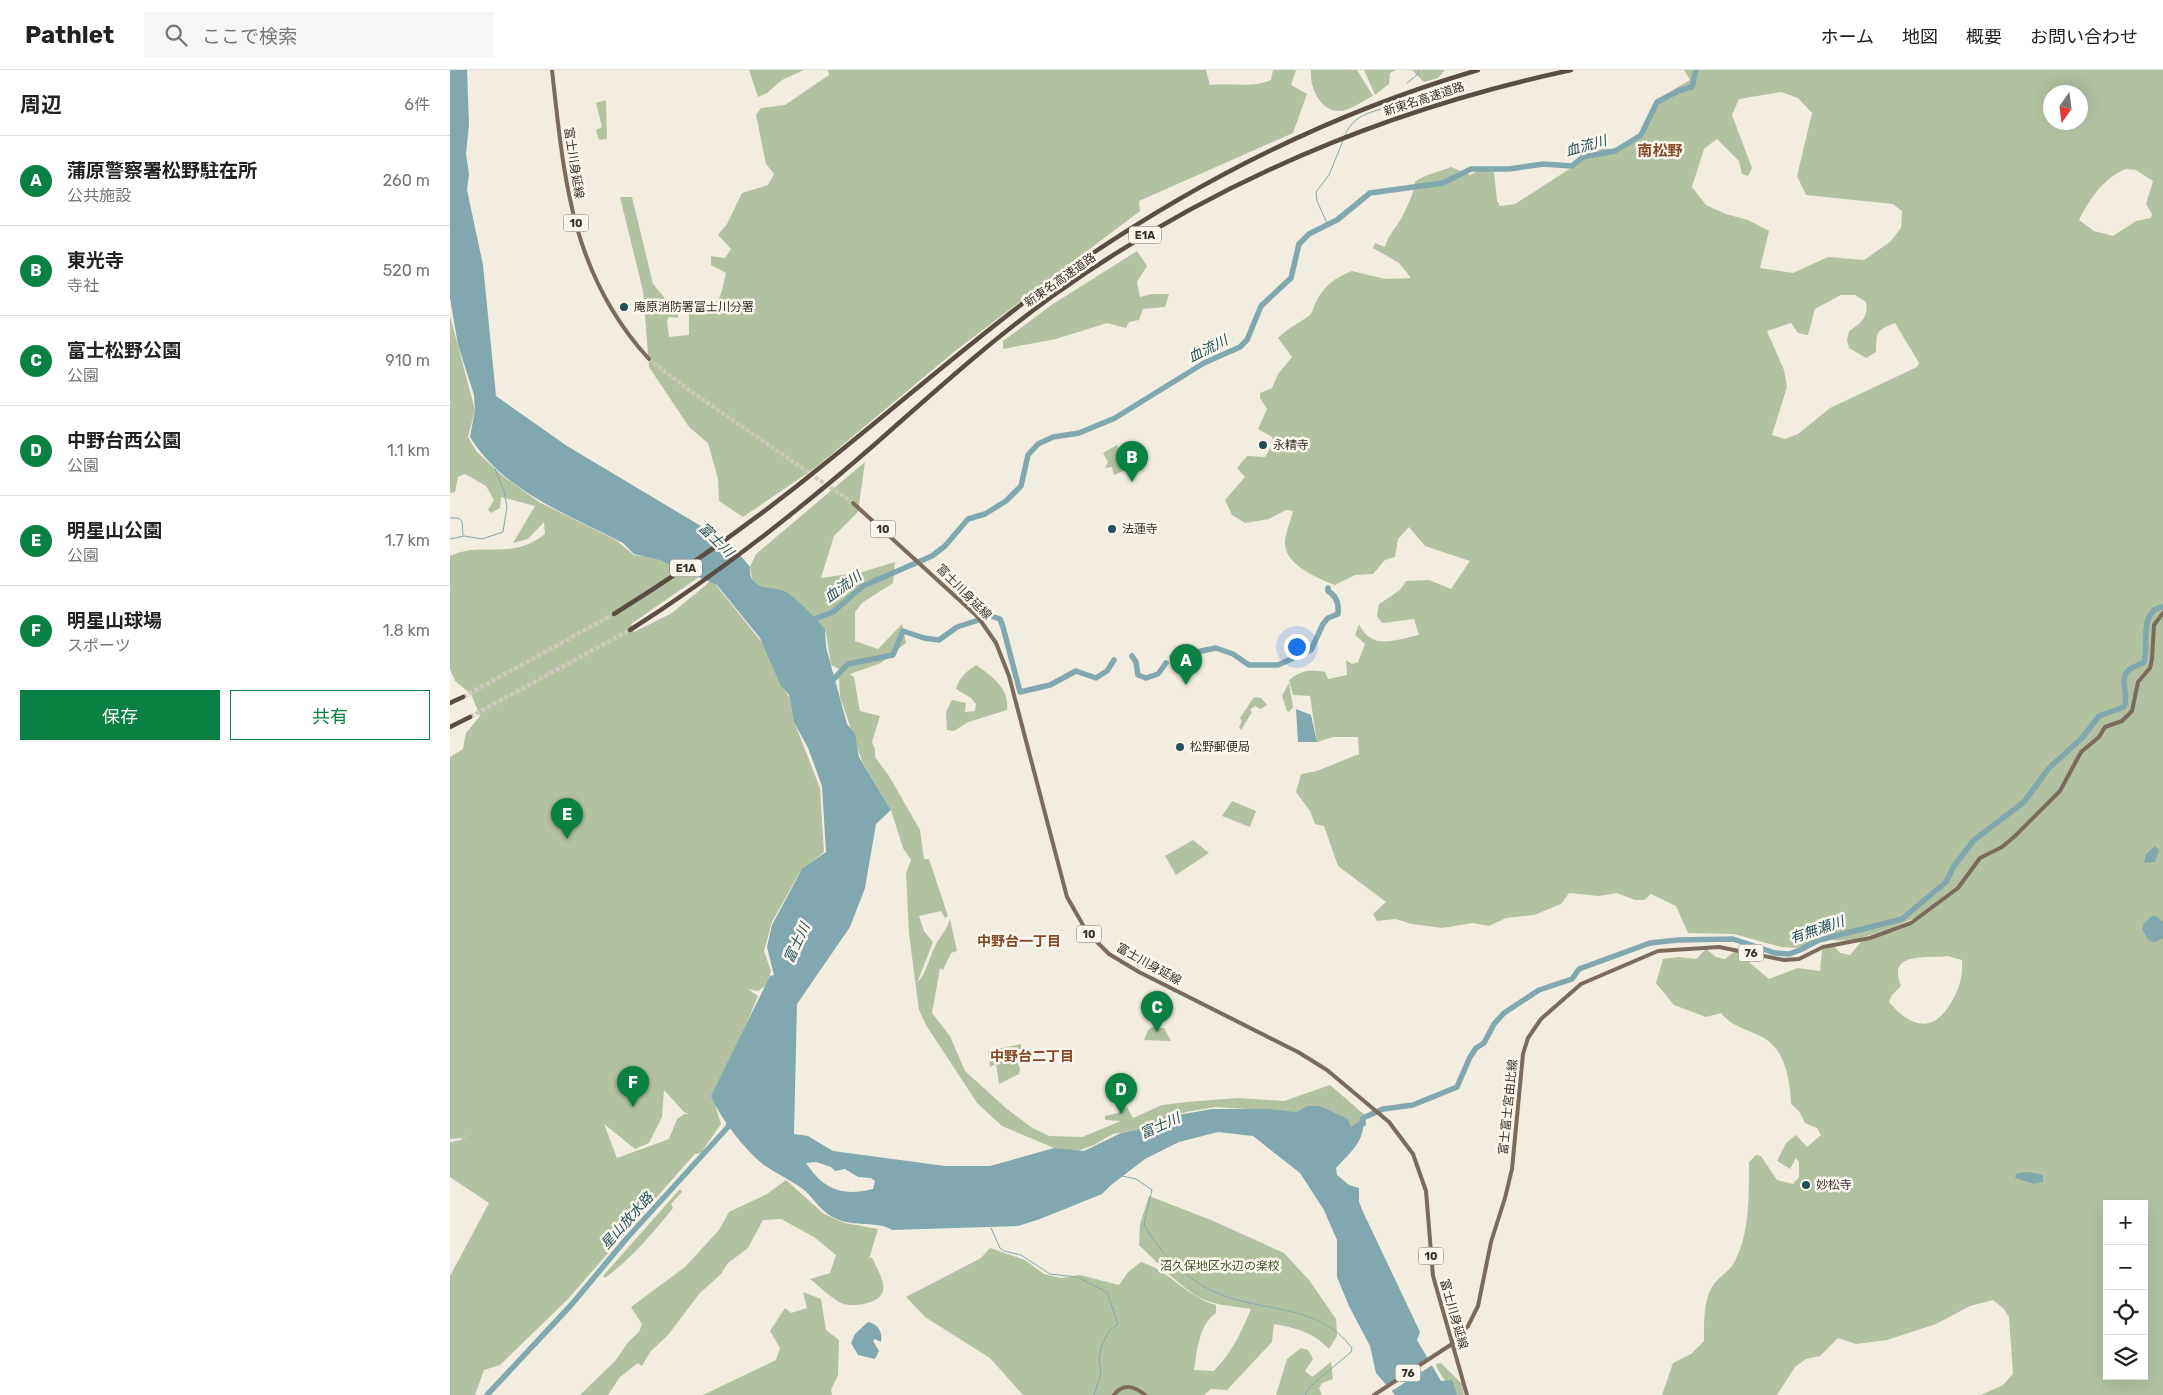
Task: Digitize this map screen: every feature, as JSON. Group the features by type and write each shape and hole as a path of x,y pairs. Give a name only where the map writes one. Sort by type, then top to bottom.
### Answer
{"highway":[{"name":"新東名高速道路","path":"614,614 684,569 756,518 1028,300 1087,258 1174,203 1246,163 1312,131 1418,90 1478,70"},
{"name":"新東名高速道路","path":"630,630 702,583 769,532 955,373 1018,322 1091,269 1187,211 1281,164 1391,119 1466,95 1571,70"},
{"path":"450,703 463,697"},
{"path":"450,726 470,717"}],"main road":[{"name":"富士川身延線","path":"552,70 565,179 585,253 609,305 628,334 649,359"},
{"name":"富士川身延線","path":"853,503 913,556 983,623 1002,654 1067,897 1087,932 1109,954 1139,972 1312,1060 1371,1106 1388,1122 1413,1154 1424,1182 1433,1276 1467,1395"},
{"name":"富士富士宮由比線","path":"1374,1395 1452,1344 1468,1326 1478,1306 1490,1242 1505,1198 1512,1169 1525,1047 1532,1030 1546,1015 1580,984 1658,950 1719,947 1784,960 1794,960 1823,947 1870,938 1911,923 1958,888 1980,858 2002,847 2055,797 2077,758 2099,737 2105,727 2128,717 2132,711 2138,682 2150,668 2153,656 2154,625 2163,613"},
{"path":"1114,1395 1119,1390 1128,1387 1139,1389 1145,1395"}],"green space":[{"path":"749,70 804,70 782,80 767,93 758,97"},
{"path":"828,70 1206,70 1210,85 1248,85 1271,80 1273,70 1296,70 1291,85 1307,94 1293,133 1139,201 1140,211 955,351 815,468 743,517 719,501 718,479 708,443 689,427 649,367 643,291 620,197 632,197 653,284 678,314 678,318 669,317 667,321 669,337 689,335 689,313 712,305 716,302 722,291 726,273 711,265 711,256 725,258 731,249 718,235 727,224 742,193 768,185 774,174 766,164 756,115 761,108 785,105 829,75"},
{"path":"1311,70 1357,70 1373,96 1348,109 1333,110 1322,103 1317,97 1312,83"},
{"path":"1364,70 1396,70 1390,73 1389,84 1375,95"},
{"path":"1412,70 1445,70 1438,78 1424,82"},
{"path":"1684,70 2163,70 2163,1395 1981,1395 2003,1385 2013,1374 2009,1317 2004,1309 1993,1300 1970,1306 1936,1324 1887,1340 1856,1344 1838,1338 1820,1356 1806,1359 1795,1367 1777,1395 1662,1395 1673,1363 1691,1354 1704,1341 1705,1311 1710,1290 1716,1281 1733,1265 1740,1250 1748,1213 1749,1162 1756,1155 1761,1156 1777,1180 1793,1184 1799,1177 1799,1162 1796,1158 1790,1169 1777,1161 1786,1143 1796,1135 1807,1147 1821,1135 1817,1128 1805,1123 1799,1111 1791,1104 1788,1076 1785,1067 1782,1059 1771,1044 1764,1038 1731,1022 1721,1013 1706,1017 1674,1005 1656,983 1663,959 1678,957 1696,959 1706,949 1716,957 1725,959 1735,951 1742,953 1743,957 1769,979 1798,968 1820,971 1822,950 1834,946 1840,953 1850,955 1861,942 1902,929 1917,917 1872,935 1847,940 1827,938 1797,948 1781,947 1734,934 1688,933 1676,906 1651,894 1644,900 1635,900 1617,893 1599,896 1569,893 1561,904 1534,915 1506,918 1489,926 1473,923 1442,928 1412,924 1395,919 1377,921 1373,914 1386,902 1338,866 1324,826 1315,824 1310,811 1296,792 1301,774 1317,771 1359,754 1358,737 1333,737 1317,742 1310,696 1293,695 1289,680 1302,672 1310,671 1325,672 1328,679 1347,675 1346,660 1352,664 1358,662 1365,644 1355,635 1359,624 1370,638 1377,641 1392,641 1419,635 1414,619 1382,623 1377,616 1379,604 1400,590 1406,581 1429,580 1451,589 1470,561 1425,546 1409,527 1398,539 1395,557 1385,560 1373,574 1355,575 1335,585 1304,570 1291,559 1287,552 1285,545 1286,537 1293,511 1286,510 1269,519 1245,523 1232,515 1225,500 1245,477 1237,468 1247,456 1265,457 1274,442 1272,437 1258,429 1267,409 1260,398 1260,393 1272,388 1278,374 1292,357 1278,338 1310,315 1325,288 1346,273 1352,271 1385,279 1411,278 1399,263 1373,248 1375,243 1385,247 1408,206 1415,182 1419,179 1451,167 1470,175 1479,170 1494,172 1497,201 1500,206 1515,204 1602,148 1613,149 1644,135 1656,108 1672,91 1690,80","holes":["1781,92 1798,98 1812,113 1797,176 1806,195 1893,204 1902,211 1901,228 1890,242 1864,260 1828,257 1793,273 1760,268 1769,231 1748,220 1726,214 1706,205 1692,187 1704,149 1717,139 1739,161 1742,174 1748,176 1752,168 1732,115 1739,99","2126,169 2136,170 2153,181 2146,204 2152,214 2151,218 2136,221 2113,236 2094,231 2079,220 2092,197 2104,183","1841,295 1855,295 1866,302 1867,307 1863,319 1849,331 1847,340 1849,348 1866,358 1876,352 1878,333 1883,328 1895,323 1919,363 1917,367 1830,408 1798,434 1785,439 1772,435 1787,387 1784,370 1767,331 1791,323 1798,333 1808,335 1815,309","1947,956 1962,960 1962,971 1957,991 1945,1012 1938,1019 1922,1024 1914,1022 1897,1011 1889,1002 1892,995 1901,986 1898,975 1899,967 1910,959"]},
{"path":"606,100 607,139 599,140 596,130 602,127 596,103"},
{"path":"1137,251 1147,266 1137,282 1140,297 1152,294 1169,294 1165,307 1143,309 1139,320 1129,322 1126,328 1107,323 1056,339 1003,349 1003,341 1053,304"},
{"path":"450,316 475,410 468,437 477,452 504,477 539,502 616,540 634,555 659,558 699,577 631,624 634,632 672,613 712,580 764,645 783,688 789,697 795,724 820,788 824,852 800,872 772,922 764,951 771,971 767,985 758,991 748,989 758,996 736,1049 712,1095 721,1124 701,1153 695,1154 684,1166 568,1299 500,1365 484,1370 475,1395 450,1395 450,1276 489,1203 450,1177 450,1142 463,1138 450,1139 450,757 463,749 466,733 480,716 471,694 455,681 450,669 450,556 474,550 520,547 545,534 544,522 528,539 513,543 535,506 501,497 500,508 491,513 488,510 494,500 486,486 465,474 458,477 455,492 450,493","holes":["664,1090 684,1112 689,1114 684,1114 677,1119 669,1139 617,1158 604,1124 635,1149 649,1143 662,1117"]},
{"path":"1117,445 1120,450 1128,447 1134,460 1121,462 1123,471 1114,475 1112,467 1105,468 1108,462 1103,453"},
{"path":"865,462 858,512 834,536 821,578 862,572 895,562 893,583 862,603 855,612 855,641 878,649 902,624 906,643 881,663 850,674 854,677 860,711 880,716 872,742 875,749 875,757 889,776 920,830 924,859 929,859 948,916 945,918 941,911 919,916 924,931 933,942 917,983 924,974 938,940 950,919 957,951 951,953 943,970 940,968 932,1013 950,1036 965,1071 1007,1109 1031,1127 1049,1136 1082,1137 1121,1121 1105,1120 1105,1116 1118,1113 1127,1107 1133,1118 1162,1105 1186,1102 1238,1098 1284,1101 1330,1085 1366,1116 1351,1127 1307,1106 1296,1112 1215,1107 1186,1112 1136,1130 1113,1134 1094,1145 1077,1151 1054,1148 1002,1126 977,1103 926,1025 919,1010 909,934 906,873 911,860 903,848 891,810 862,761 840,697 839,677 845,672 831,665 826,632 780,591 753,584 750,567 756,554"},
{"path":"976,665 1003,689 1006,696 1007,710 968,722 954,731 947,730 946,712 952,700 966,703 965,712 975,711 976,704 971,698 956,689 963,675"},
{"path":"1289,683 1293,707 1289,712 1282,696"},
{"path":"1254,697 1261,698 1267,705 1261,709 1255,706 1250,710 1252,712 1241,730 1239,727 1242,721 1240,718"},
{"path":"1232,801 1256,811 1250,827 1222,816"},
{"path":"1193,840 1209,853 1176,875 1165,856"},
{"path":"1152,1027 1164,1028 1171,1041 1144,1040 1148,1030"},
{"path":"1021,1044 1023,1058 1016,1058 1020,1069 1019,1074 999,1084 996,1064 990,1067 988,1051"},
{"path":"786,1180 824,1214 845,1223 878,1229 869,1259 872,1257 881,1278 883,1291 881,1295 871,1302 858,1305 837,1301 810,1279 830,1273 836,1255 814,1237 781,1219 763,1220 748,1248 728,1263 721,1274 699,1294 668,1335 650,1352 642,1366 638,1363 620,1377 608,1395 580,1395 615,1361 629,1341 639,1332 642,1324 631,1307 685,1267 719,1230 729,1212 767,1194"},
{"path":"680,1189 682,1192 671,1204 673,1208 658,1227 633,1254 605,1278 603,1276"},
{"name":"沼久保地区水辺の楽校","path":"1149,1196 1211,1220 1284,1253 1309,1280 1336,1319 1337,1336 1329,1349 1317,1338 1304,1332 1274,1324 1272,1342 1227,1390 1211,1389 1204,1395 1023,1395 990,1358 925,1317 906,1297 981,1258 990,1248 1025,1260 1044,1274 1061,1278 1080,1275 1119,1285 1128,1272 1141,1262 1161,1271 1195,1296 1216,1305 1216,1313 1210,1318 1202,1331 1194,1370 1214,1371 1236,1342 1251,1309 1216,1304 1197,1296 1170,1275 1139,1245 1140,1224"},
{"path":"803,1292 821,1299 826,1330 839,1340 838,1375 831,1390 832,1395 703,1395 776,1360 780,1348 770,1331 785,1308 791,1313 807,1308"},
{"path":"1301,1348 1308,1350 1313,1359 1305,1371 1312,1377 1331,1362 1333,1379 1322,1383 1319,1388 1322,1395 1276,1395 1287,1359"},
{"path":"1441,1363 1462,1384 1464,1395 1455,1395 1437,1367 1436,1364"}],"water":[{"name":"富士川","path":"450,70 467,70 469,124 466,154 469,174 467,190 483,265 496,396 567,446 731,544 750,567 750,575 756,584 788,593 811,614 825,629 826,647 847,724 855,734 859,757 891,810 876,824 865,888 850,927 797,1004 794,1134 808,1136 833,1151 945,1166 990,1166 1054,1148 1084,1151 1121,1133 1136,1130 1167,1117 1212,1109 1268,1109 1296,1112 1307,1106 1320,1106 1348,1119 1351,1127 1363,1118 1360,1139 1336,1168 1337,1175 1349,1185 1359,1188 1359,1202 1364,1214 1420,1332 1417,1340 1441,1381 1452,1380 1457,1395 1395,1395 1376,1373 1370,1346 1349,1306 1337,1277 1337,1240 1324,1210 1300,1173 1253,1136 1218,1132 1179,1142 1145,1159 1102,1194 1018,1226 892,1230 887,1227 851,1223 831,1216 805,1191 764,1165 749,1151 727,1124 711,1096 770,976 774,975 767,947 772,925 802,869 826,852 822,786 808,748 794,722 789,695 781,686 760,638 717,585 660,560 634,554 623,543 559,511 519,487 484,456 470,437 475,410 474,395 458,345 450,298","holes":["816,1162 831,1167 835,1171 845,1169 858,1177 871,1178 875,1181 873,1189 852,1192 834,1189 819,1179 806,1163"]},
{"path":"1296,709 1311,715 1317,742 1298,742"},
{"path":"2155,846 2159,850 2155,862 2144,863 2146,854"},
{"path":"2152,916 2156,916 2163,922 2163,938 2156,942 2149,941 2142,929 2144,923"},
{"path":"2028,1172 2043,1175 2043,1182 2034,1184 2015,1178 2017,1173"},
{"path":"868,1322 877,1327 881,1335 881,1342 875,1339 873,1341 879,1351 875,1359 858,1355 851,1343 855,1334"}],"pier":[{"path":"1431,1358 1434,1364 1390,1392 1385,1388"}],"waterway":[{"path":"1407,83 1417,75 1419,70"},
{"name":"血流川","path":"809,621 833,612 863,586 932,556 945,546 968,519 985,514 1006,501 1021,486 1028,455 1038,444 1053,437 1079,433 1115,418 1204,363 1240,347 1247,340 1261,306 1291,278 1299,244 1309,234 1337,220 1370,193 1443,183 1471,169 1509,169 1543,164 1572,166 1583,157 1615,151 1641,135 1657,102 1678,91 1692,87 1696,70"},
{"path":"1344,137 1356,120 1385,108 1400,98"},
{"path":"1322,227 1327,223 1317,201 1316,192 1329,175 1343,141"},
{"path":"450,539 464,536 482,539 503,532 507,507 504,491 495,469"},
{"path":"450,518 458,518 462,521 463,535"},
{"path":"1172,657 1216,648 1233,654 1249,665 1278,665 1311,650 1323,624 1328,618 1338,614 1337,601 1334,595 1328,591 1328,588"},
{"name":"有無瀬川","path":"1363,1124 1363,1118 1383,1109 1413,1105 1457,1087 1470,1057 1476,1048 1484,1043 1494,1024 1504,1013 1539,990 1572,979 1579,969 1650,943 1678,940 1733,939 1775,953 1789,954 1819,940 1902,919 1946,882 1954,866 1974,840 2024,802 2049,768 2082,738 2099,716 2124,707 2126,697 2124,677 2130,669 2144,662 2147,622 2155,610 2163,607"},
{"path":"831,682 848,664 893,655 903,631 924,638 939,640 957,627 991,616 1000,619 1020,692 1050,685 1076,671 1096,678 1107,671 1114,660"},
{"path":"1132,656 1136,662 1138,675 1146,678 1158,674 1166,663"},
{"name":"星山放水路","path":"487,1395 572,1304 627,1238 728,1127 730,1120"},
{"path":"1122,1176 1136,1179 1152,1190 1144,1224 1166,1255 1195,1281 1217,1293 1235,1299 1307,1316 1323,1323 1339,1334 1352,1348 1351,1352 1312,1385 1305,1395"},
{"path":"991,1228 1000,1248 1004,1251 1021,1255 1050,1274 1077,1277 1107,1292 1118,1324 1108,1332 1102,1345 1099,1358 1101,1374 1094,1395"}],"tunnel":[{"path":"649,359 686,388 853,503"},
{"path":"463,697 614,614"},
{"path":"470,717 630,630"}],"place":[{"name":"庵原消防署富士川分署","path":"624,307"},
{"name":"永精寺","path":"1263,445"},
{"name":"東光寺","path":"1132,482"},
{"name":"法蓮寺","path":"1112,529"},
{"name":"蒲原警察署松野駐在所","path":"1186,685"},
{"name":"松野郵便局","path":"1180,747"},
{"name":"明星山公園","path":"567,839"},
{"name":"富士松野公園","path":"1157,1032"},
{"name":"明星山球場","path":"633,1107"},
{"name":"中野台西公園","path":"1121,1114"},
{"name":"妙松寺","path":"1806,1185"}],"district":[{"name":"南松野","path":"1660,151"},
{"name":"中野台一丁目","path":"1019,941"},
{"name":"中野台二丁目","path":"1032,1056"}]}
